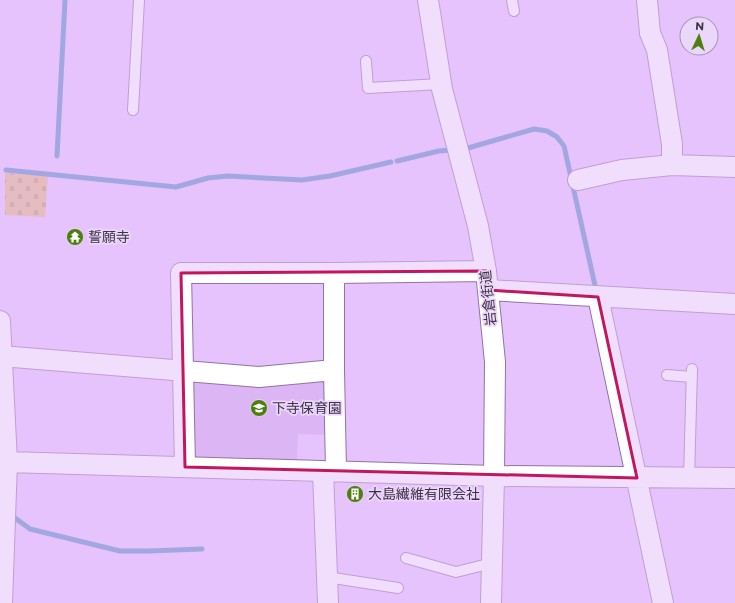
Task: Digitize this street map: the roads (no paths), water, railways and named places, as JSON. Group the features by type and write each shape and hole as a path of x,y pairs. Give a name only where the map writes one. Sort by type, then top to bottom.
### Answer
{"street":[{"name":"岩倉街道","path":"428,0 441,84 478,226 487,280 495,362 492,603"},
{"path":"647,0 650,33 657,50 671,136 672,165"},
{"path":"578,180 622,170 672,165 735,167"},
{"path":"184,467 181,273 334,273 487,280 598,297 735,304"},
{"path":"328,603 329,471 334,370 334,273"},
{"path":"598,297 663,603"},
{"path":"0,321 7,462 2,603"},
{"path":"1,356 259,377 334,370"},
{"path":"7,462 494,476 735,478"}],"lane":[{"path":"133,110 139,0"},
{"path":"512,0 514,11"},
{"path":"366,61 368,88 441,84"},
{"path":"667,375 692,373 689,478"},
{"path":"406,558 456,572 492,563"},
{"path":"327,577 398,588"}],"waterway":[{"path":"57,156 65,0"},
{"path":"468,148 534,129 547,131 557,137 564,146 596,290"},
{"path":"397,161 439,151 451,150"},
{"path":"6,170 176,187 208,178 228,176 302,180 330,176 391,162"},
{"path":"15,518 30,529 120,551 202,549"}],"place":[{"name":"誓願寺","path":"75,237"},
{"name":"下寺保育園","path":"259,408"},
{"name":"大島繊維有限会社","path":"355,494"}]}
